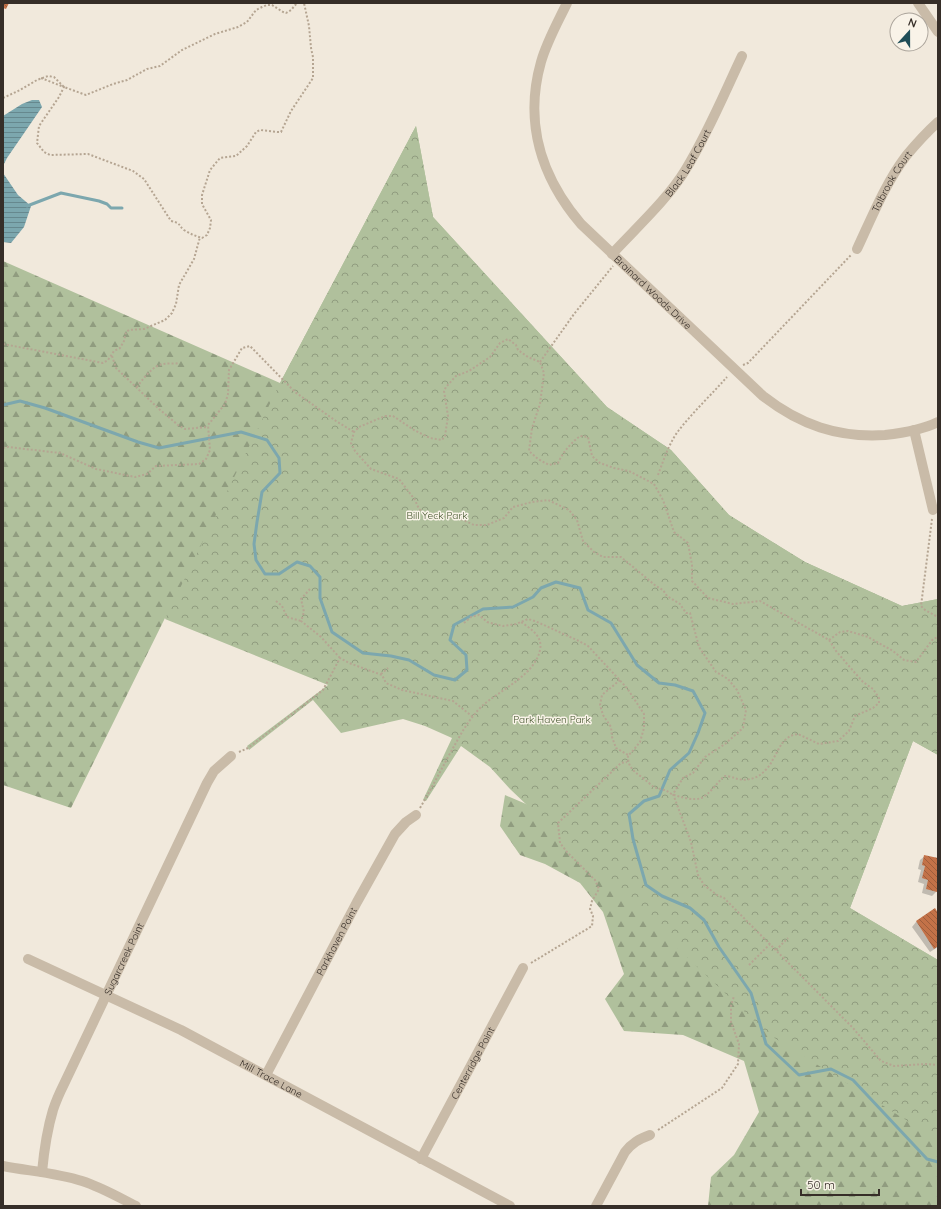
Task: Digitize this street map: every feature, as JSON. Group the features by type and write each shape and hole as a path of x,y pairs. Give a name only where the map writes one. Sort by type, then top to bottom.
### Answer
{"street":[{"name":"Brainard Woods Drive","path":"567,3 547,47 540,68 535,99 535,118 537,138 550,179 559,195 580,224 734,369 772,403 796,418 830,431 869,436 897,434 938,422"},
{"path":"918,3 938,32"},
{"name":"Black Leaf Court","path":"615,257 674,186 686,169 742,56"},
{"name":"Talbrook Court","path":"857,249 889,184 906,156 938,122"},
{"path":"914,430 933,510"},
{"name":"Sugarcreek Point","path":"42,1172 53,1109 64,1084 206,783 214,771 231,756"},
{"name":"Parkhaven Point","path":"266,1075 357,902 395,834 406,822 416,815"},
{"name":"Mill Trace Lane","path":"28,959 181,1030 510,1206"},
{"name":"Centerridge Point","path":"421,1159 523,968"},
{"path":"596,1206 625,1152 638,1139 650,1135"},
{"path":"3,1166 42,1172 82,1181 136,1206"}],"path":[{"path":"42,78 86,95 126,80 147,69 160,66 182,50 215,34 238,27 247,22 256,10 266,5 272,5 286,13 297,3"},
{"path":"64,87 60,97 39,126 37,143 44,152 50,155 88,154 133,171 144,179 171,221 178,222 183,229 194,236 202,238 207,235 211,220 202,204 202,195 210,170 220,158 236,156 247,146 256,132 260,130 281,132 291,111 313,78 314,57 311,48 309,26 304,3"},
{"path":"3,98 48,76 54,77 64,87"},
{"path":"3,344 103,362 108,360 114,351 120,348 124,341 126,332 129,330 144,329 165,320 172,313 176,304 179,285 194,259 200,237"},
{"path":"658,475 671,442 679,430 734,369 748,362 857,249"},
{"path":"540,362 615,257"},
{"path":"464,623 471,617 479,615 487,622 504,626 528,620 535,621 588,646 627,688 644,714 644,728 640,742 628,755 627,762 632,770 642,776 653,787 663,789 673,794 690,799 701,799 716,786 722,777 725,776 741,780 752,779 760,775 769,766 780,745 794,735 798,734 819,744 838,740 848,730 855,716 873,708 878,703 879,698 873,689 863,682 848,665 829,640 760,601 733,604 708,598 692,581 692,564 688,543 674,532 663,500 654,484 629,471 614,468 600,462 592,456 588,437 580,436 574,440 562,454 558,463 549,465 538,459 529,451 532,428 540,404 544,373 540,362 528,357 518,350 516,345 508,339 500,343 490,358 469,371 456,376 446,387 444,391 448,416 445,436 442,440 430,438 419,433 393,416 385,416 359,426 354,432 351,443 355,451 371,469 399,479 415,500 419,509 425,514 460,518 474,525 487,525 504,518 513,506 532,502 548,500 570,510 577,520 583,541 594,552 603,556 621,557 663,590 667,596 680,604 686,612 690,613 700,647 716,672 728,679 737,690 746,710 743,728 725,744 705,757 693,773 683,778 673,794"},
{"path":"3,448 8,447 60,454 96,469 136,477 147,474 156,466 199,464 206,459 210,450 208,425 225,404 228,394 229,370 242,348 250,346 295,392 354,432"},
{"path":"112,355 116,368 159,409 185,429 208,427"},
{"path":"137,387 148,374 158,366 163,364 179,363"},
{"path":"933,510 921,606 938,617"},
{"path":"301,621 304,612 301,599 310,589"},
{"path":"276,601 282,606 287,617 301,621 321,637 340,658 349,663 381,674 386,683 402,690 453,701 473,717"},
{"path":"416,815 467,722 483,706 533,666 540,651 541,642 535,631 521,622"},
{"path":"829,640 840,632 848,631 868,637 893,651 904,660 916,662 933,639 938,637"},
{"path":"231,756 248,748 323,690 340,658"},
{"path":"381,674 388,668"},
{"path":"620,680 602,695 600,705 603,715 611,726 612,737 616,748 628,755"},
{"path":"523,968 592,926 593,916 590,909 592,901 599,889 595,880 560,843 558,822 621,763 627,762"},
{"path":"673,794 691,842 698,874 704,885 717,895 724,898 853,1028 881,1061 894,1066 926,1064 938,1065"},
{"path":"776,950 788,938"},
{"path":"749,964 770,944"},
{"path":"650,1135 722,1088 738,1064 739,1044 731,1022 731,1006 734,996"}],"green space":[{"name":"Bill Yeck Park","path":"416,126 433,217 607,407 671,450 729,515 805,562 902,606 938,599 938,755 913,741 850,908 938,960 938,1206 708,1206 711,1177 734,1155 759,1112 744,1061 683,1035 624,1031 605,999 624,974 603,912 580,883 545,864 520,855 500,826 505,795 568,822 454,735 165,618 71,808 3,785 3,261 280,383"},
{"name":"Bill Yeck Park","path":"416,126 433,217 607,407 671,450 729,515 805,562 902,606 938,599 938,755 913,741 850,908 938,960 938,1140 768,1034 510,789 490,767 461,746 426,801 423,800 452,738 425,726 403,719 341,733 313,700 249,750 247,746 328,685 165,619 280,383"}],"water":[{"path":"32,100 39,100 42,107 3,166 3,116 22,104"},
{"path":"3,173 18,195 31,206 24,227 11,243 3,242"}],"building":[{"path":"3,3 9,3 6,9 3,8"},
{"path":"924,855 938,858 937,892 926,889 928,880 922,878 925,866 922,865"},
{"path":"935,908 938,913 938,946 934,949 916,921"}],"waterway":[{"path":"27,206 61,193 99,201 107,204 111,208 122,208"},
{"path":"3,405 20,401 45,408 138,442 159,448 241,432 267,440 279,458 280,473 262,492 254,544 256,560 265,574 279,574 297,562 310,566 320,577 320,598 332,632 363,653 391,656 409,660 434,675 455,680 467,670 466,655 450,640 454,625 483,609 513,607 533,597 541,588 556,582 580,588 588,610 611,623 637,665 659,683 675,685 693,691 705,713 689,753 670,770 659,796 644,801 629,814 633,839 646,885 662,896 690,908 704,920 719,947 751,993 766,1044 799,1075 831,1069 853,1080 927,1159 938,1162"}],"park label":[{"name":"Park Haven Park","path":"552,719"}]}
